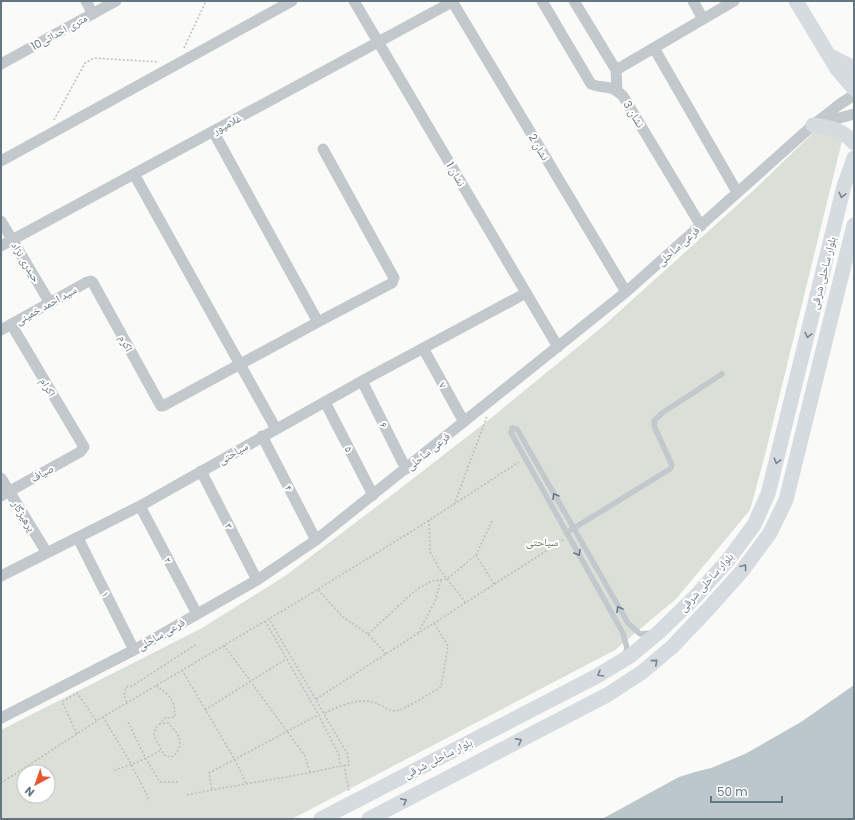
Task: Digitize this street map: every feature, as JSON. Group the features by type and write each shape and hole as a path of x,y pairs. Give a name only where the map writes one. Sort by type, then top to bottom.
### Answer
{"main road":[{"path":"796,1 837,69 854,89"},
{"path":"828,54 838,61 854,68"},
{"path":"813,125 827,126 839,131 849,137 854,143"},
{"name":"بلوار ساحلی شرقی","path":"321,819 597,676 630,656 659,632 696,596 728,560 754,525 768,494 844,186 854,158"},
{"name":"بلوار ساحلی شرقی","path":"369,819 607,695 641,673 672,647 742,571 770,533 786,500 854,225"}],"street":[{"path":"86,1 93,14"},
{"name":"10متری احداثی","path":"1,64 116,1"},
{"path":"1,161 292,1"},
{"name":"نشان 1","path":"354,1 558,347"},
{"name":"غلامپور","path":"1,246 453,1"},
{"name":"نشان 2","path":"453,1 626,292"},
{"name":"نشان 3","path":"542,1 591,84 611,87 623,96 701,226"},
{"path":"574,1 616,70 617,90"},
{"path":"693,1 703,19"},
{"path":"616,70 734,1"},
{"path":"654,48 737,192"},
{"name":"فرعی ساحلی","path":"1,718 134,650 257,580 316,540 626,292 813,125 854,95"},
{"name":"فرعی ساحلی","path":"813,125 854,114"},
{"path":"213,131 318,322"},
{"path":"239,365 392,283 394,278 323,149"},
{"path":"134,174 276,429"},
{"name":"حیدری نژاد","path":"1,221 50,303"},
{"name":"اکرم","path":"91,281 161,406 166,406 239,365"},
{"name":"سید احمد خمینی","path":"6,327 91,281"},
{"name":"سیاحتی","path":"1,576 140,506 262,436 526,293"},
{"name":"اکرام","path":"6,327 84,447 83,449"},
{"name":"۷","path":"423,348 464,422"},
{"name":"۶","path":"362,381 406,469"},
{"name":"۵","path":"325,402 373,495"},
{"name":"۴","path":"262,436 316,540"},
{"name":"صیاف","path":"5,494 83,449"},
{"name":"۳","path":"201,471 257,580"},
{"name":"پرهیزگار","path":"1,478 5,494 47,553"},
{"name":"۲","path":"140,506 197,614"},
{"name":"۱","path":"78,538 134,650"}],"lane":[{"path":"567,534 670,469 672,466 654,428 654,421 662,413 722,374"},
{"path":"621,661 628,648 624,636 511,433 512,428 517,429 628,623 640,634 659,632"},
{"path":"624,636 634,628"}],"path":[{"path":"44,137 85,63 94,58 178,64 206,1"},
{"path":"454,505 494,398"},
{"path":"1,784 127,702 318,590 454,505 525,458"},
{"path":"429,520 430,552 447,579 466,603"},
{"path":"368,634 417,589 432,582 447,579 476,555 492,521"},
{"path":"316,700 466,603 567,534"},
{"path":"476,555 494,584"},
{"path":"417,634 435,601 441,580"},
{"path":"318,590 343,617 368,634 386,654"},
{"path":"187,795 349,765 348,755 325,713 269,619"},
{"path":"265,621 318,714 339,755 340,766"},
{"path":"325,713 344,704 361,702 376,703 389,710 398,711 441,687 448,646 434,623"},
{"path":"127,702 124,695 126,687 132,686 197,644"},
{"path":"224,645 305,756 310,773"},
{"path":"205,710 286,659"},
{"path":"182,670 235,760 246,783"},
{"path":"156,686 165,690 173,700 175,717 165,718 158,724 155,729 154,736 164,755 170,757 174,756 180,750 180,742 176,731 168,723 158,724"},
{"path":"77,734 62,702 77,693 97,721"},
{"path":"212,790 209,773 318,714"},
{"path":"103,717 130,762 150,801"},
{"path":"128,722 146,759 160,782 179,782"},
{"path":"114,770 132,765 161,750"},
{"path":"344,766 352,803"}],"green space":[{"name":"سیاحتی","path":"818,128 842,141 765,455 750,510 676,599 615,650 292,819 1,819 1,730 202,628 285,576 486,422 601,328 754,190"}],"shaded area":[{"path":"854,685 854,819 602,819 679,777 711,768 745,754 801,722"}]}
